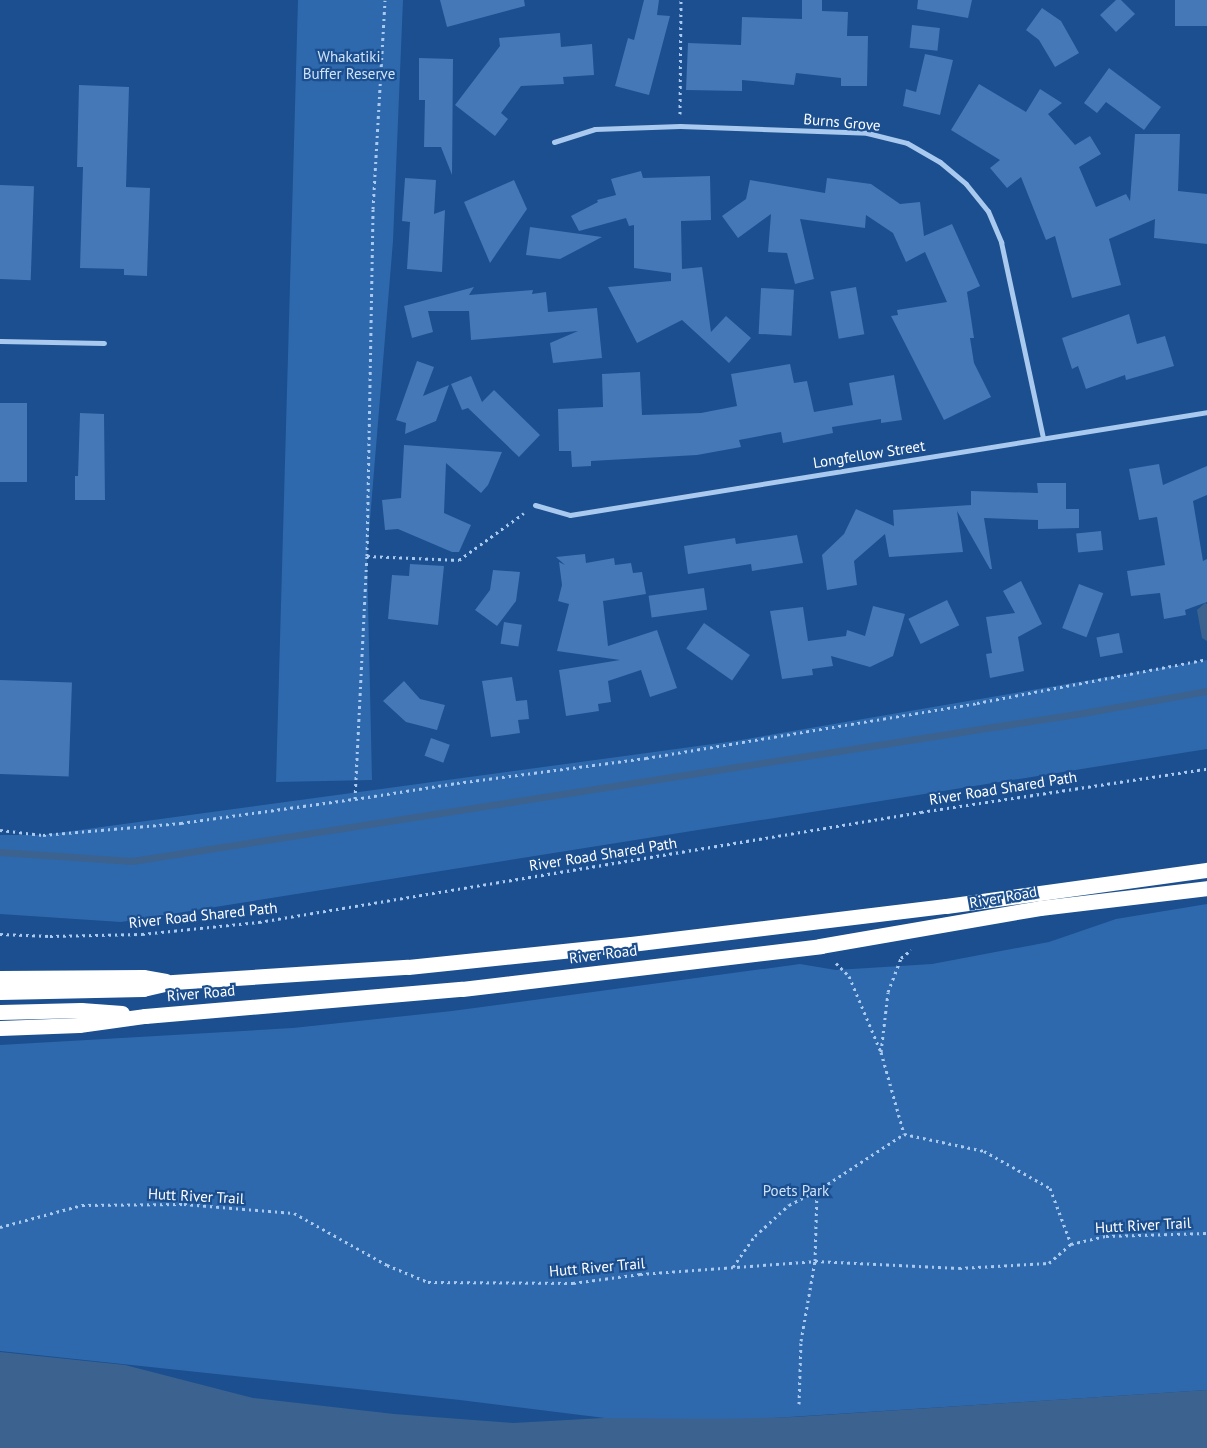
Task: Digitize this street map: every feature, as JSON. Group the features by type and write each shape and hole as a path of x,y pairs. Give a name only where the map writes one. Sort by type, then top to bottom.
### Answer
{"highway":[{"name":"River Road","path":"0,992 143,990 173,982 408,967 631,944 946,906 1207,870"},
{"name":"River Road","path":"0,1028 79,1025 146,1016 462,989 820,946 1040,908 1207,888"},
{"path":"0,978 143,977 173,982"},
{"path":"0,1012 81,1010 146,1016"}],"street":[{"name":"Burns Grove","path":"554,142 595,130 680,126 866,133 907,143 940,162 966,184 988,211 1001,242 1043,438"},
{"path":"0,341 104,343"},
{"name":"Longfellow Street","path":"535,505 570,514 1207,412"}],"path":[{"path":"355,800 367,556 373,209 385,0"},
{"path":"680,126 681,0"},
{"path":"367,556 459,560 535,505"},
{"path":"0,830 43,835 181,823 355,800 656,756 976,702 1207,659"},
{"name":"River Road Shared Path","path":"0,934 50,936 142,934 259,922 921,812 1207,769"},
{"path":"820,946 849,976 881,1052 904,1134"},
{"path":"881,1052 888,992 901,958 914,948"},
{"path":"733,1267 755,1236 789,1205 817,1191 904,1134 984,1151 1050,1188 1071,1244"},
{"path":"799,1404 800,1341 815,1261 817,1191"},
{"name":"Hutt River Trail","path":"0,1227 82,1205 184,1204 294,1213 387,1265 428,1282 573,1283 640,1274 815,1261 959,1268 1049,1263 1071,1244 1106,1236 1207,1233"}],"green space":[{"name":"Whakatiki Buffer Reserve","path":"298,0 403,0 393,241 367,556 372,780 276,782"},
{"path":"1207,660 1207,749 121,922 0,914 0,835 43,835 735,741"},
{"name":"Poets Park","path":"1207,904 1207,1390 760,1419 621,1420 460,1400 0,1351 0,1045 293,1028 452,1011 800,964 836,970 932,964 1049,942 1116,919"}],"shaded area":[{"path":"1205,603 1207,604 1207,641 1202,638 1197,610"},
{"path":"0,1352 125,1365 253,1398 394,1414 513,1423 603,1418 722,1419 794,1417 1207,1390 1207,1448 0,1448"}],"building":[{"path":"440,0 524,0 525,6 447,27"},
{"path":"644,0 659,0 657,15 670,16 649,95 615,86 628,38 634,40"},
{"path":"802,0 822,0 822,11 848,12 847,36 868,36 867,86 841,86 841,78 796,73 794,85 742,80 742,91 686,90 688,43 741,45 742,17 802,19"},
{"path":"918,0 972,0 968,18 917,9"},
{"path":"1116,0 1121,0 1135,14 1116,32 1100,15"},
{"path":"1175,0 1207,0 1207,26 1175,26"},
{"path":"1042,8 1061,21 1079,53 1055,67 1039,40 1026,30"},
{"path":"912,25 940,28 937,51 910,48"},
{"path":"560,33 561,47 592,44 594,75 563,77 564,84 521,86 501,113 508,119 495,136 455,105 500,46 499,38"},
{"path":"925,54 953,60 940,115 903,106 906,89 916,92"},
{"path":"419,58 453,59 452,175 441,147 424,147 425,100 419,100"},
{"path":"1109,68 1161,107 1144,130 1106,102 1097,113 1084,103"},
{"path":"979,84 1026,112 1040,89 1062,103 1048,114 1075,145 1090,136 1101,154 1079,167 1096,207 1126,194 1130,201 1135,134 1180,134 1178,191 1207,194 1207,244 1154,238 1155,219 1109,239 1121,285 1072,298 1055,236 1046,240 1021,177 1007,188 990,168 1000,160 951,130"},
{"path":"79,85 129,87 126,187 150,188 147,276 124,275 124,269 80,268 83,167 77,167"},
{"path":"641,171 643,178 710,176 711,220 681,221 682,269 702,267 711,332 726,316 751,338 729,363 682,320 637,343 608,287 671,281 671,273 634,268 634,225 629,226 626,218 579,231 571,216 598,202 597,200 616,195 611,179"},
{"path":"405,178 436,180 434,214 445,210 442,272 407,269 410,222 402,221"},
{"path":"827,178 871,184 900,204 920,202 924,236 952,224 980,286 967,292 974,338 970,338 974,363 991,397 944,420 891,316 898,315 897,310 947,302 925,252 906,262 893,233 866,215 865,228 800,219 814,279 795,284 787,253 768,252 771,214 738,238 722,216 746,199 750,180 825,193"},
{"path":"514,180 527,209 490,263 464,202"},
{"path":"0,185 34,186 31,280 0,279"},
{"path":"530,227 602,237 560,259 526,255"},
{"path":"474,287 469,295 533,290 532,294 546,292 548,312 597,308 602,358 553,363 550,343 578,331 471,340 469,311 428,311 433,332 412,338 404,306"},
{"path":"856,287 864,334 839,339 830,292"},
{"path":"761,288 794,290 792,336 759,334"},
{"path":"1129,314 1137,344 1165,336 1174,366 1126,380 1125,375 1086,389 1078,366 1072,369 1062,338"},
{"path":"417,361 434,367 423,396 449,385 436,421 405,434 406,423 396,420"},
{"path":"790,364 794,383 807,381 814,412 853,405 849,383 894,375 902,420 881,423 881,419 832,427 833,433 783,443 781,432 739,440 741,447 697,455 591,461 591,466 572,467 571,451 559,451 558,409 603,407 602,374 640,372 642,415 701,413 737,406 731,374"},
{"path":"471,376 482,402 494,390 540,435 519,457 468,408 462,410 451,384"},
{"path":"0,403 27,403 27,482 0,482"},
{"path":"80,413 104,414 105,500 75,500 75,476 78,476"},
{"path":"404,445 502,452 488,485 481,493 446,463 444,513 471,525 459,552 452,552 398,529 385,530 382,500 401,498"},
{"path":"1159,464 1163,485 1207,466 1207,495 1193,501 1203,561 1207,559 1207,602 1185,610 1186,615 1164,619 1160,593 1131,596 1127,571 1165,565 1157,517 1139,520 1129,469"},
{"path":"1037,483 1066,483 1066,509 1079,509 1079,528 1038,529 1038,520 984,518 992,569 990,569 957,511 963,552 889,557 885,534 854,561 857,585 827,590 822,555 844,534 856,509 894,526 893,510 971,505 971,491 1038,493"},
{"path":"1101,531 1103,550 1078,553 1076,534"},
{"path":"797,535 803,563 752,571 751,564 688,574 684,546 735,538 736,544"},
{"path":"585,554 586,563 614,558 615,565 631,563 633,573 642,572 646,594 603,601 608,646 657,630 677,688 650,697 641,670 608,681 611,702 598,704 599,711 566,716 559,670 620,660 557,651 569,604 558,601 562,585 559,562 565,565 556,557"},
{"path":"410,564 444,566 438,625 388,619 392,575 409,576"},
{"path":"493,570 520,572 516,601 497,626 475,610 490,590"},
{"path":"1021,581 1042,624 1018,637 1024,671 990,678 986,654 992,653 986,617 1015,613 1003,591"},
{"path":"1079,584 1103,593 1086,637 1062,628"},
{"path":"704,588 707,610 652,618 649,596"},
{"path":"947,600 959,625 921,644 908,619"},
{"path":"873,606 905,614 893,656 870,667 831,656 833,666 812,669 813,675 782,679 770,611 803,607 808,641 846,636 847,630 865,636"},
{"path":"504,622 522,625 518,647 501,644"},
{"path":"704,623 750,655 732,681 686,648"},
{"path":"1119,633 1123,653 1100,657 1096,637"},
{"path":"512,677 516,701 527,700 529,719 518,720 520,733 491,737 482,681"},
{"path":"0,680 72,683 69,776 0,774"},
{"path":"404,681 420,699 445,705 437,730 406,722 383,701"},
{"path":"431,738 450,745 443,763 425,756"}],"waterway":[{"path":"0,852 132,861 1083,713 1207,691"}]}
